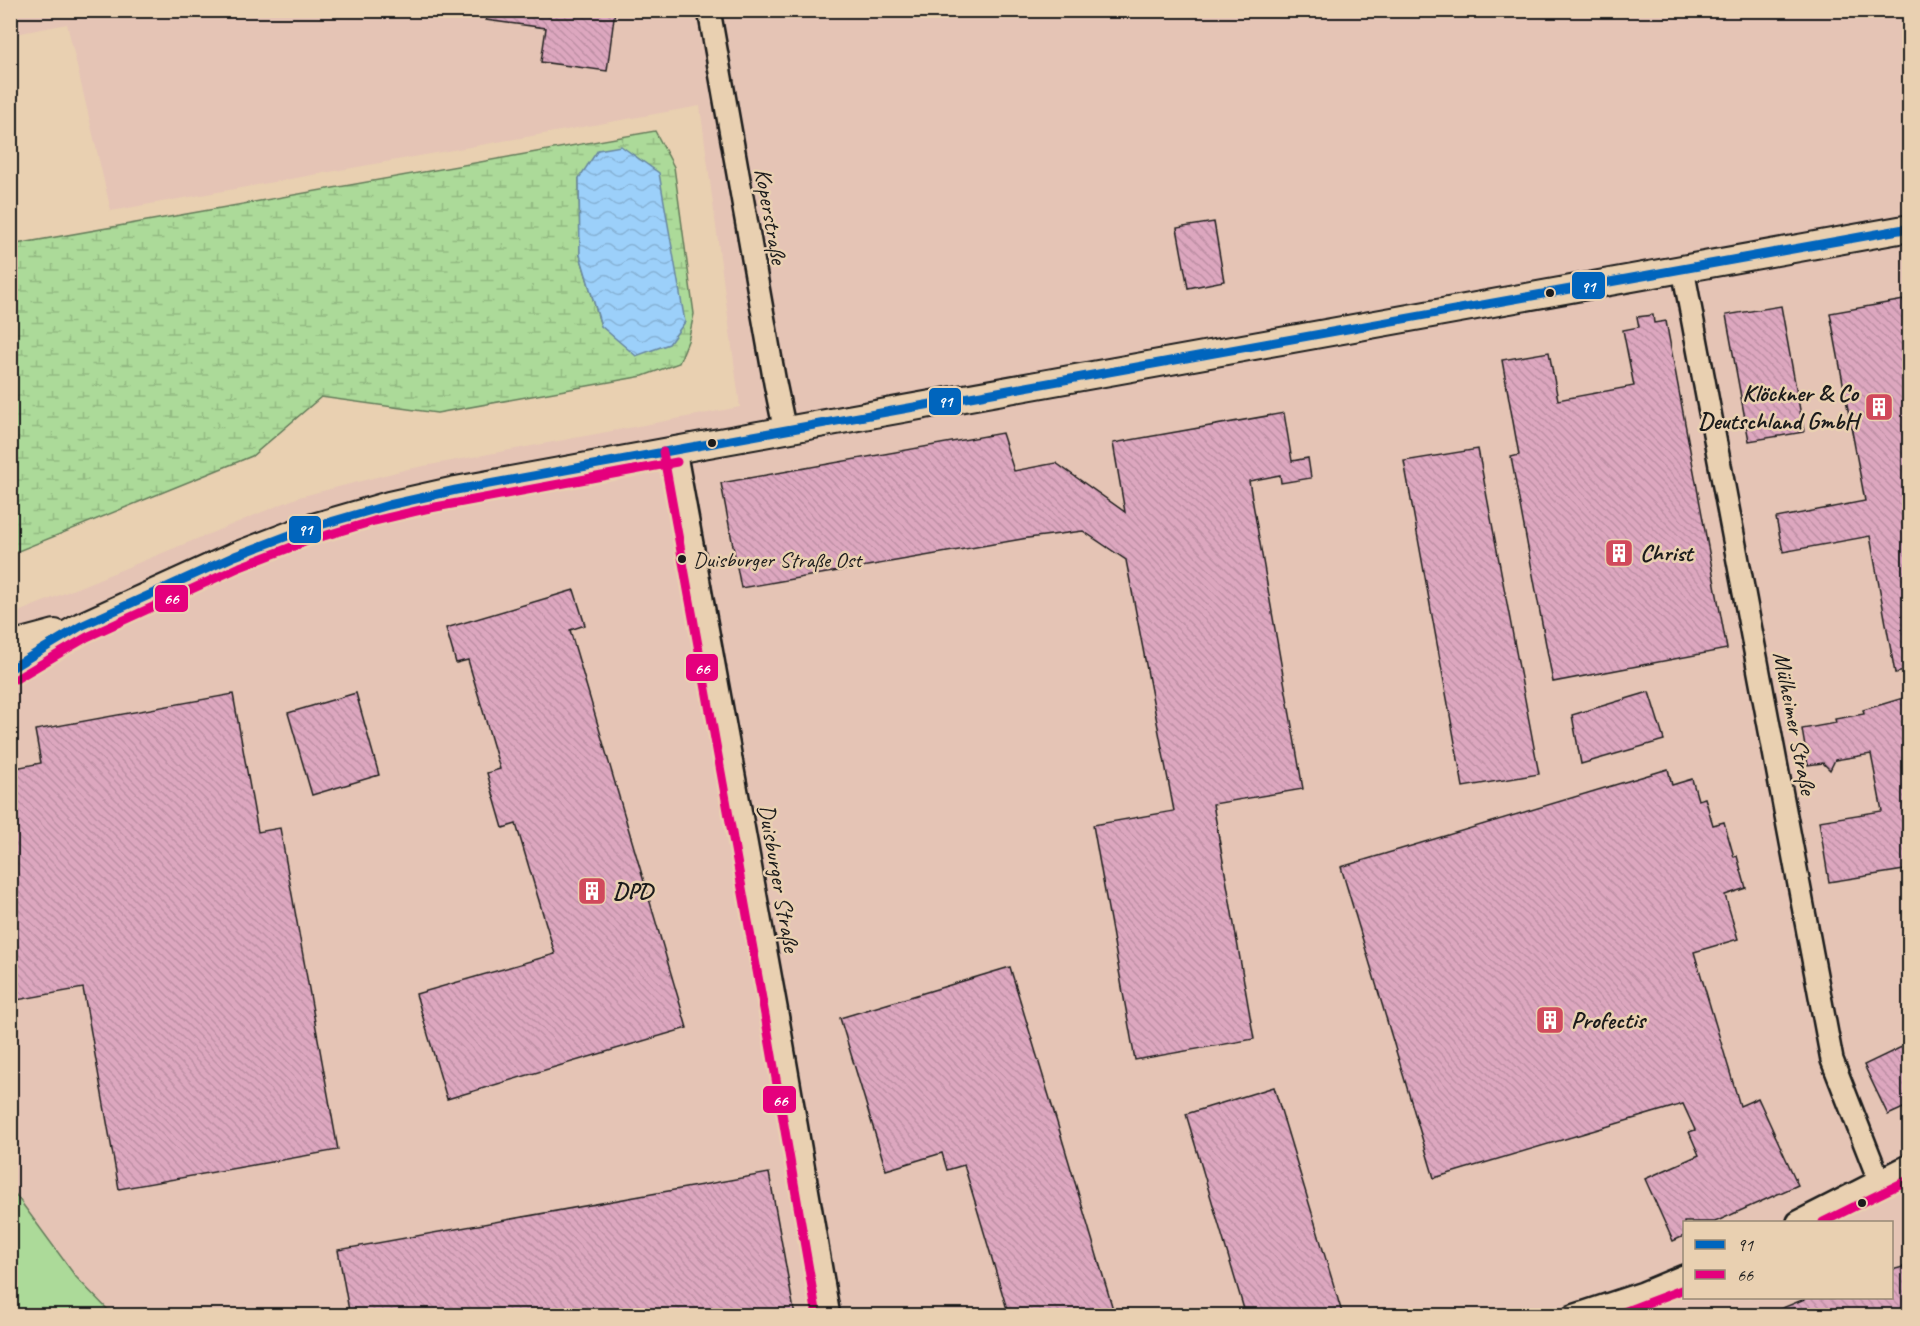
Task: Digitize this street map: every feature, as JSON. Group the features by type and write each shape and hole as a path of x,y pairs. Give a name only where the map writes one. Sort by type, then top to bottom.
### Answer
{"street":[{"name":"Koperstraße","path":"709,10 785,431"},
{"path":"10,669 81,626 235,556 337,519 423,497 1910,228"},
{"name":"Mülheimer Straße","path":"1683,269 1832,1060 1879,1180"},
{"name":"Duisburger Straße","path":"675,450 777,1013 829,1316"},
{"path":"10,645 81,626"},
{"path":"1800,1221 1910,1165"},
{"path":"1573,1316 1643,1293 1683,1276"}],"shaded area":[{"path":"11,10 1909,11 1909,1315 113,1315 76,1277 11,1187 11,615 299,497 408,469 740,407 700,106 111,211 67,24 11,35"}],"green space":[{"path":"655,131 674,167 694,314 688,341 679,363 643,376 437,413 321,397 252,456 11,554 11,245","holes":["579,178 601,326 580,255"]},
{"path":"10,1187 76,1277 113,1315 11,1315"}],"water":[{"path":"621,146 659,173 685,322 669,344 636,356 601,326 580,255 579,178 598,150"}],"building":[{"path":"487,10 615,10 607,71 541,62 546,28 486,20"},
{"path":"1214,222 1224,281 1188,288 1177,228"},
{"name":"Klöckner & Co Deutschland GmbH","path":"1910,299 1910,670 1895,673 1870,536 1783,552 1776,518 1865,501 1830,313"},
{"path":"1781,306 1804,432 1749,441 1726,315"},
{"name":"Christ","path":"1653,315 1654,323 1666,321 1727,649 1553,682 1511,457 1519,455 1502,360 1549,352 1558,400 1634,386 1623,330 1639,327 1637,317"},
{"path":"1284,413 1292,461 1308,458 1311,478 1281,483 1280,475 1249,481 1303,789 1213,804 1254,1039 1135,1060 1093,825 1174,811 1126,560 1083,531 1028,538 741,588 721,483 1002,433 1014,471 1056,463 1125,512 1113,443"},
{"path":"1478,449 1539,774 1463,787 1404,461"},
{"name":"DPD","path":"574,590 585,625 570,630 687,1028 447,1099 416,994 555,954 516,824 503,828 487,773 500,769 468,660 456,663 446,628"},
{"path":"1649,692 1664,740 1581,764 1572,715"},
{"path":"356,693 379,775 312,795 288,713"},
{"path":"233,694 258,832 280,828 338,1150 119,1189 83,988 17,1000 10,964 10,769 41,763 35,730"},
{"path":"1910,696 1910,869 1829,882 1819,821 1882,811 1871,754 1835,760 1830,770 1823,763 1808,765 1802,729 1836,723 1835,719 1864,714 1863,710"},
{"name":"Profectis","path":"1668,769 1672,785 1692,779 1698,800 1705,798 1713,825 1724,822 1746,888 1725,895 1738,939 1694,952 1740,1106 1758,1098 1798,1185 1717,1221 1683,1221 1683,1236 1673,1241 1645,1179 1699,1155 1689,1132 1695,1130 1683,1104 1434,1178 1341,867"},
{"path":"1010,967 1115,1316 1009,1316 964,1165 947,1170 942,1153 886,1170 840,1018"},
{"path":"1910,1043 1910,1105 1888,1115 1864,1065"},
{"path":"1274,1087 1343,1316 1246,1316 1186,1114"},
{"path":"769,1173 795,1316 350,1316 338,1250"},
{"path":"1910,1265 1910,1316 1763,1316 1805,1299 1893,1299 1893,1270"}],"transit line":[{"name":"91","path":"10,669 81,626 235,556 303,530 389,505 456,490 675,450 1910,228"},
{"name":"66","path":"663,452 817,1316"},
{"name":"66","path":"16,679 87,637 240,567 307,541 425,509 677,462"},
{"name":"66","path":"1825,1221 1910,1179"},
{"name":"66","path":"1613,1316 1683,1289"}],"place":[{"name":"Klöckner & Co Deutschland GmbH","path":"1879,407"},
{"name":"Christ","path":"1619,553"},
{"name":"Duisburger Straße Ost","path":"682,559"},
{"name":"DPD","path":"592,891"},
{"name":"Profectis","path":"1550,1020"}]}
